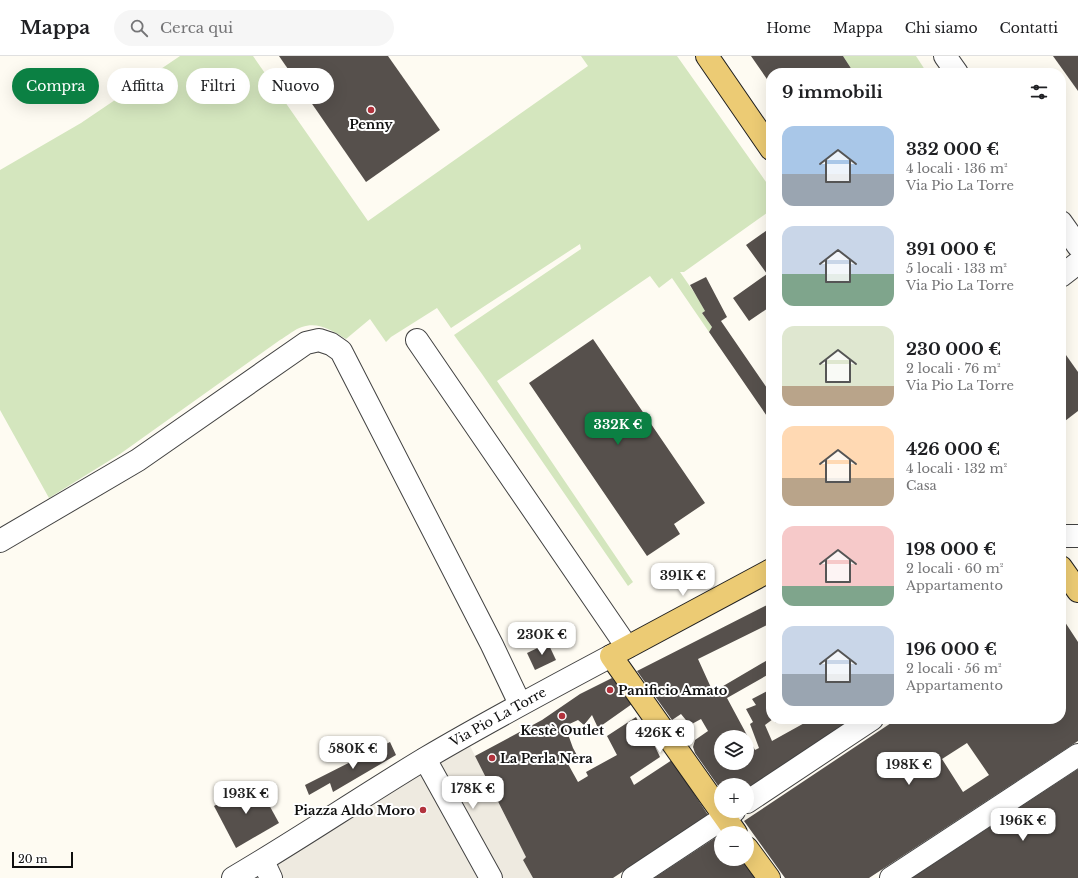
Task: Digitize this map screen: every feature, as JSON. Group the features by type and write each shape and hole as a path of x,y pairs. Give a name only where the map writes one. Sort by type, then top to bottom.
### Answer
{"main road":[{"path":"707,56 766,141"},
{"name":"Via Pio La Torre","path":"619,651 766,573"},
{"path":"1066,578 1071,590"},
{"path":"619,651 731,820"},
{"path":"754,858 769,878"}],"street":[{"path":"945,56 953,68"},
{"path":"1066,229 1078,246"},
{"path":"1066,272 1078,263"},
{"path":"0,541 138,460 306,343 319,340 331,344 340,351 492,645 520,704"},
{"path":"417,340 619,651"},
{"path":"1066,536 1078,536"},
{"name":"Via Pio La Torre","path":"233,878 267,869 425,759 520,704 619,651"},
{"path":"754,797 864,724"},
{"path":"891,878 1078,755"},
{"path":"425,759 491,878"},
{"path":"633,878 731,820"}],"green space":[{"path":"180,56 253,56 261,68 258,68 258,104 286,104 368,221 588,66 581,56 677,56 766,182 766,214 684,272 680,272 705,311 702,313 712,327 709,332 672,278 659,288 650,276 497,381 633,582 628,586 454,335 581,249 580,244 451,328 437,308 391,337 386,342 370,319 346,339 331,330 320,326 308,325 299,328 120,454 49,498 0,410 0,170 81,123 109,104 178,104 178,68 162,68"},
{"path":"843,56 916,56 924,68 851,68"}],"shaded area":[{"name":"Piazza Aldo Moro","path":"465,736 526,857 523,860 533,878 271,878 263,861"}],"building":[{"name":"Penny","path":"279,56 388,56 440,130 366,182 312,104 334,104 334,68 287,68"},
{"path":"751,56 843,56 851,68 766,68 766,78"},
{"path":"1053,56 1078,56 1078,91 1066,74 1066,68 1062,68"},
{"path":"766,231 766,273 746,245"},
{"path":"766,275 766,309 749,321 733,298"},
{"path":"706,277 727,317 721,321 766,387 766,415 709,332 712,327 702,313 705,311 690,285"},
{"path":"593,339 705,503 674,524 680,534 647,556 529,383"},
{"path":"1066,355 1078,372 1078,411 1066,420"},
{"path":"766,606 766,625 698,659 713,692 766,661 766,676 727,698 744,730 714,730 714,770 754,770 754,748 755,750 759,748 754,735 754,730 752,730 750,724 753,722 746,709 756,705 752,699 766,692 766,724 765,725 772,741 803,724 844,724 754,784 754,778 714,778 714,780 695,753 693,747 695,740 708,731 701,719 690,725 681,714 672,720 637,671"},
{"path":"1066,624 1078,642 1078,741 869,878 785,878 754,835 754,826 748,826 744,821 748,818 754,818 754,814 890,724 1066,724","holes":["967,743 989,775 963,792 942,759"]},
{"path":"548,643 556,660 535,670 527,653"},
{"path":"612,678 632,704 598,728 592,715 584,725 578,720 565,726 573,748 579,759 568,764 578,782 588,776 586,772 617,755 607,736 636,717 645,735 649,734 660,757 630,777 634,785 672,760 708,815 613,878 533,878 523,860 526,857 475,756 542,720 580,694"},
{"path":"390,742 396,755 333,792 330,783 309,795 305,785"},
{"path":"1078,769 1078,878 911,878 924,870"},
{"path":"257,783 279,823 236,848 214,806"},
{"path":"714,839 714,866 746,866 755,878 654,878"}],"place":[{"name":"Penny","path":"371,110"},
{"name":"Panificio Amato","path":"610,690"},
{"name":"Kestè Outlet","path":"562,716"},
{"name":"La Perla Nera","path":"492,758"},
{"name":"Piazza Aldo Moro","path":"423,810"}]}
